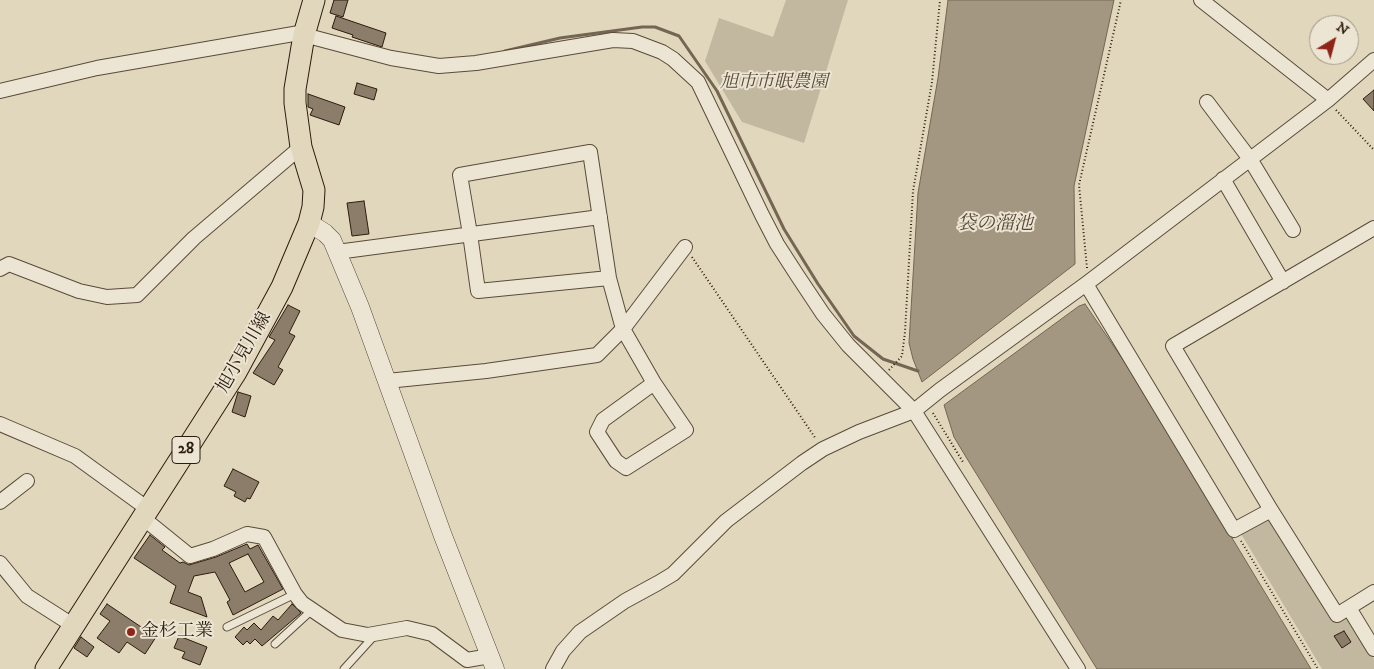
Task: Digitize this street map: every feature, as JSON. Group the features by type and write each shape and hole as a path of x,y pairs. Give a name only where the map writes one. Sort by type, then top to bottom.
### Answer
{"main road":[{"name":"旭小見川線","path":"46,669 236,372 282,287 309,223 313,207 314,190 301,147 295,103 305,34 314,0"}],"street":[{"path":"1201,0 1328,100"},
{"path":"0,90 96,68 305,34 391,58 439,66 457,66 613,40 633,41 662,52 686,70 698,82 777,244 823,314 848,345 914,412 1078,669"},
{"path":"553,669 564,651 580,632 625,601 673,574 726,521 823,449 859,432 914,412 1087,278 1328,100 1374,60"},
{"path":"1207,102 1250,159 1294,230"},
{"path":"0,269 10,264 79,291 107,297 137,295 194,238 301,147"},
{"path":"609,278 478,291 460,176 590,152 609,278 623,329 654,383 686,430 626,468 616,461 597,432 604,420 654,383"},
{"path":"1223,179 1283,282"},
{"path":"337,252 600,217"},
{"path":"0,424 75,456 145,514 190,556 213,549 247,534 264,538 302,603 342,630 368,635 407,628 432,634 464,664 493,663 443,536 360,306 332,240 326,233 309,223"},
{"path":"1374,228 1173,346 1271,510 1337,615 1374,592"},
{"path":"387,381 486,371 597,355 623,329 685,247"},
{"path":"1087,278 1234,530 1271,510"},
{"path":"0,502 27,481"},
{"path":"0,563 27,596 74,626"},
{"path":"1349,608 1374,649"}],"lane":[{"path":"227,627 296,594"},
{"path":"275,644 312,610"},
{"path":"344,669 376,633"}],"path":[{"path":"880,378 902,356 914,192 932,82 940,0"},
{"path":"1087,278 1079,185 1121,0"},
{"path":"1328,100 1374,150"},
{"path":"685,247 823,449"},
{"path":"931,408 966,468"},
{"path":"1234,530 1318,669"}],"green space":[{"name":"旭市市眠農園","path":"786,0 848,0 804,143 742,122 705,61 719,18 773,37"},
{"path":"1269,515 1336,620 1347,614 1374,659 1374,669 1322,669 1240,532"}],"water":[{"name":"袋の溜池","path":"948,0 1114,0 1074,186 1075,264 922,382 909,343 918,193 938,78"},
{"path":"1085,304 1130,370 1311,669 1097,669 954,437 944,405 1079,306"}],"building":[{"path":"334,0 348,0 343,17 330,13"},
{"path":"336,16 386,33 382,47 332,28"},
{"path":"357,83 377,89 374,100 354,94"},
{"path":"1374,90 1374,111 1363,99"},
{"path":"308,94 345,107 339,125 310,115 313,109 308,107"},
{"path":"364,201 369,234 352,236 347,203"},
{"path":"288,305 300,311 289,333 295,336 278,367 283,370 274,385 253,373 275,340 269,337"},
{"path":"238,392 251,396 245,417 232,412"},
{"path":"233,469 259,482 250,499 247,498 245,502 234,496 236,492 224,486"},
{"path":"150,535 165,547 162,550 180,563 183,562 189,565 216,557 247,544 250,549 258,545 283,589 233,615 227,602 230,600 215,572 194,576 188,592 201,597 207,617 170,603 176,586 134,558","holes":["248,554 264,582 245,592 229,563"]},
{"name":"金杉工業","path":"107,604 156,637 145,654 127,642 119,653 97,638 110,621 100,614"},
{"path":"292,604 301,613 262,646 255,639 250,644 247,641 243,645 235,637 244,627 247,630 254,623 261,630 273,616 278,620"},
{"path":"1344,631 1351,642 1342,648 1334,636"},
{"path":"179,636 207,647 200,665 182,658 185,652 174,648"},
{"path":"81,637 94,647 87,657 74,648"}],"waterway":[{"path":"505,51 560,38 642,27 655,27 679,36 717,91 784,229 818,284 854,336 883,359 918,371"}],"place":[{"name":"金杉工業","path":"131,632"}]}
